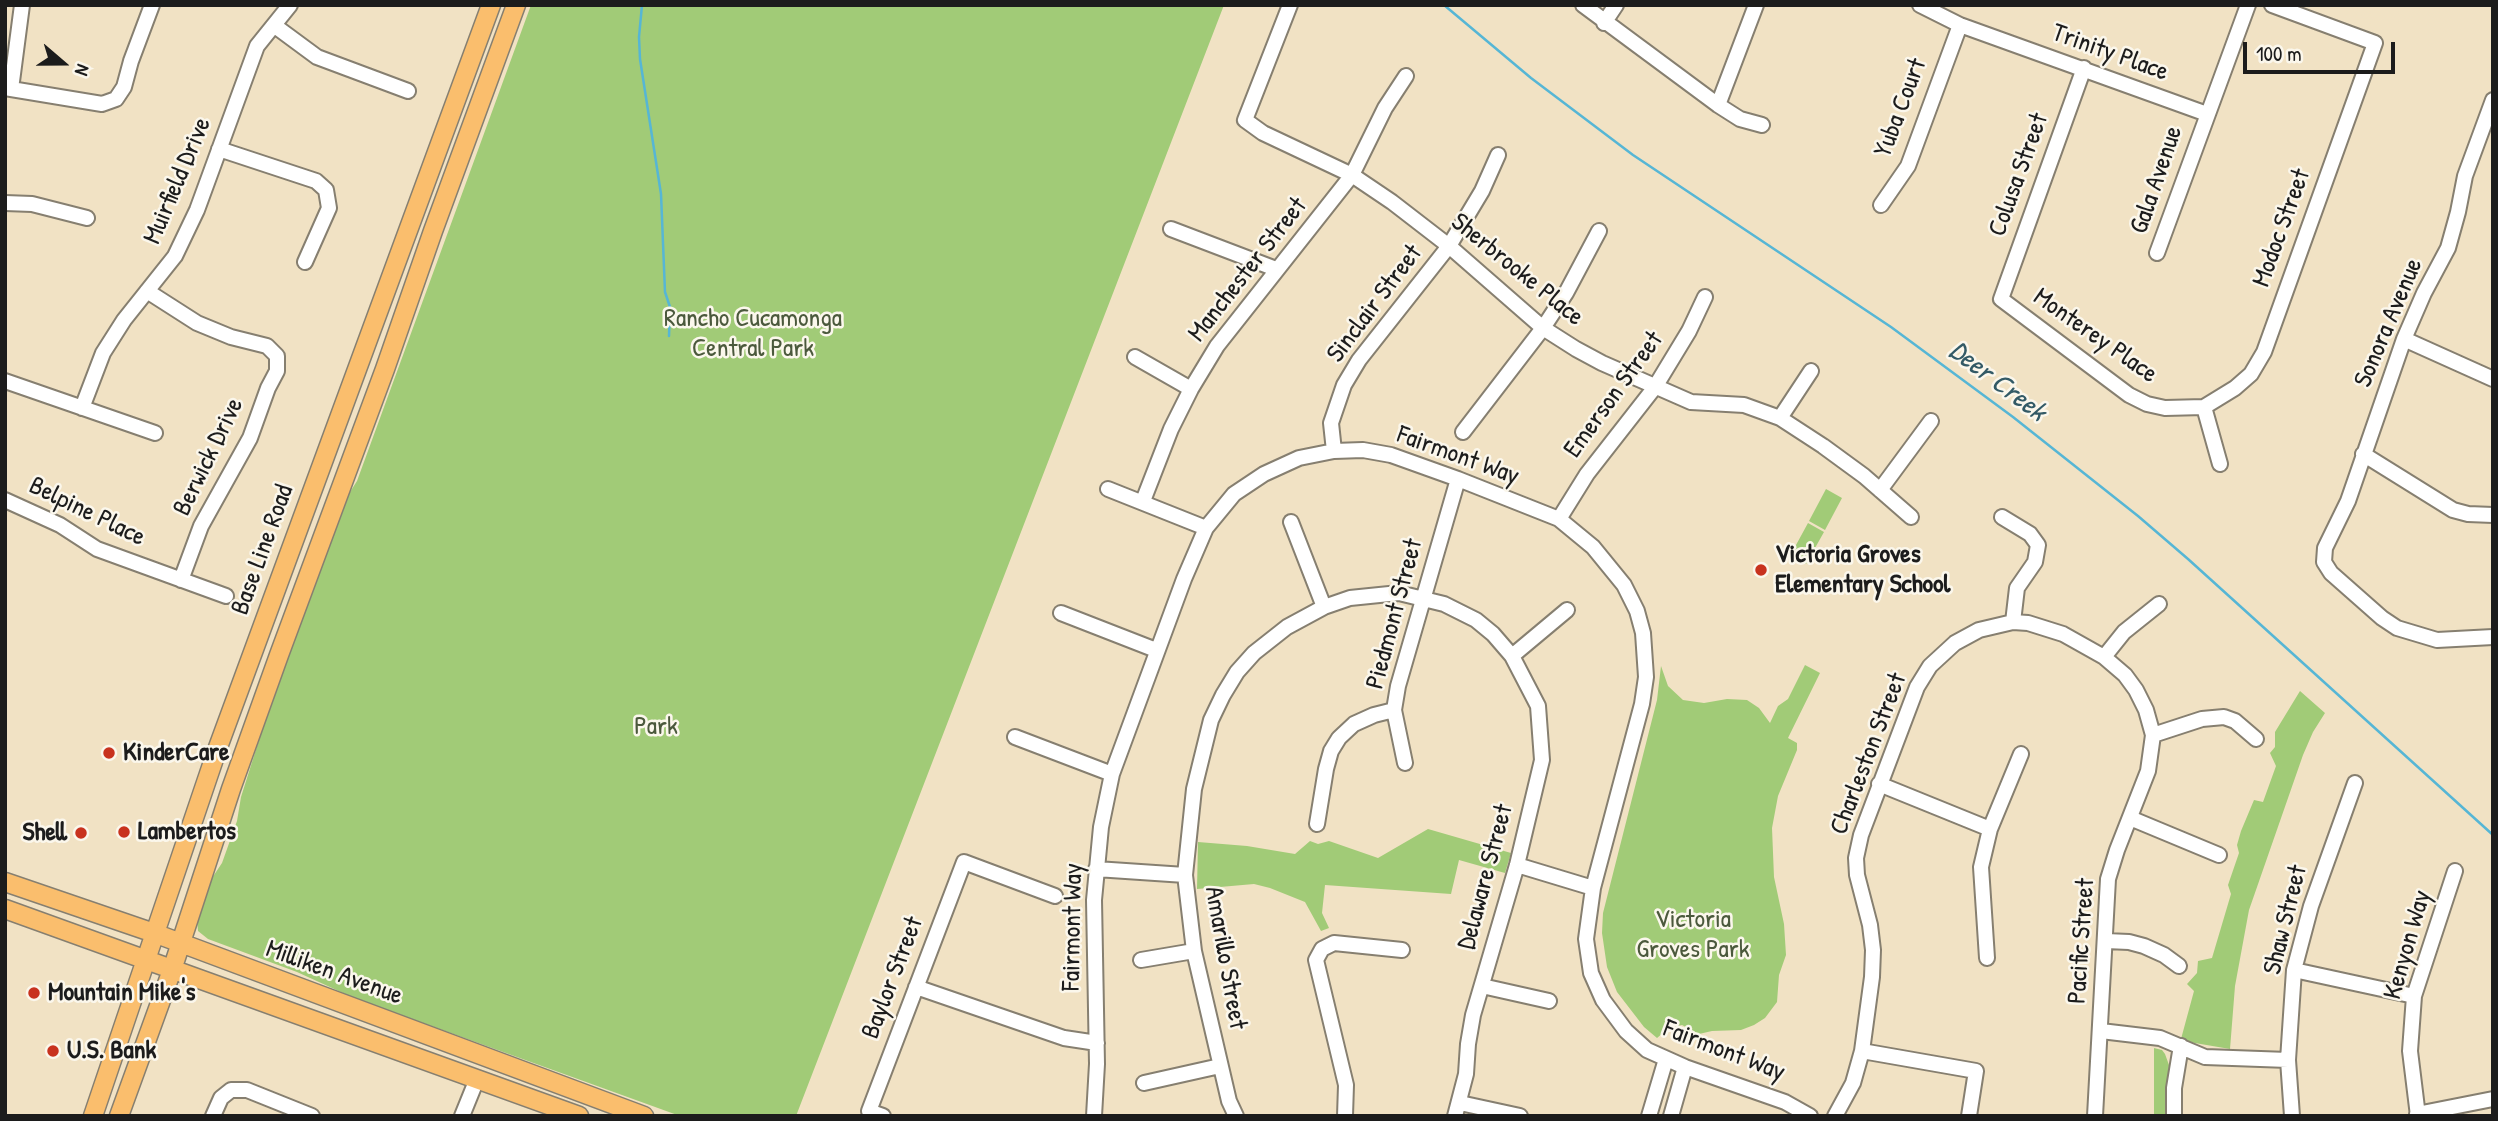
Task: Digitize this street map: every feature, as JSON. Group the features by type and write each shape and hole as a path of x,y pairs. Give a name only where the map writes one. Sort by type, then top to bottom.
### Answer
{"main road":[{"name":"Base Line Road","path":"93,1116 217,750 355,381 491,5"},
{"name":"Base Line Road","path":"119,1116 181,944 270,679 516,5"},
{"name":"Milliken Avenue","path":"5,882 154,933 644,1116"},
{"name":"Milliken Avenue","path":"5,909 579,1116"}],"street":[{"path":"22,5 8,89 102,104 116,99 124,87 152,5"},
{"name":"Muirfield Drive","path":"82,408 103,354 124,320 175,256 197,210 257,46 290,5"},
{"name":"Sherbrooke Place","path":"1290,5 1245,120 1263,133 1352,175 1392,202 1449,246 1543,328 1602,363 1691,401 1744,405 1780,418 1824,446 1910,517"},
{"path":"1583,5 1718,105 1740,119 1762,125"},
{"path":"1604,23 1616,5"},
{"path":"1718,105 1756,5"},
{"name":"Trinity Place","path":"1920,5 1959,24 2207,114"},
{"name":"Gala Avenue","path":"2157,253 2248,5"},
{"name":"Modoc Street","path":"2204,407 2235,388 2251,374 2264,352 2375,43 2272,5"},
{"name":"Yuba Court","path":"1881,205 1908,166 1959,24"},
{"path":"275,26 317,57 408,91"},
{"name":"Colusa Street","path":"2001,299 2084,68"},
{"name":"Manchester Street","path":"1143,501 1171,429 1191,388 1217,346 1352,175 1385,108 1406,76"},
{"name":"Sonora Avenue","path":"2493,100 2465,176 2448,248 2424,293 2404,340 2362,454 2348,502 2325,548 2323,562 2331,573 2397,628 2437,640 2493,637"},
{"path":"219,149 316,181 326,190 328,208 305,262"},
{"name":"Sinclair Street","path":"1334,452 1331,423 1344,385 1359,360 1449,246 1482,191 1498,155"},
{"path":"5,203 32,204 87,218"},
{"path":"1171,229 1276,269"},
{"path":"1463,432 1543,328 1566,293 1599,232"},
{"name":"Berwick Drive","path":"147,291 197,323 230,337 267,346 277,356 277,371 250,438 201,526 181,580"},
{"name":"Emerson Street","path":"1559,519 1587,474 1655,387 1689,331 1705,298"},
{"name":"Monterey Place","path":"2001,299 2129,395 2147,404 2165,408 2204,407"},
{"path":"2404,340 2493,379"},
{"path":"1135,357 1191,388"},
{"path":"1780,418 1811,371"},
{"path":"5,381 155,433"},
{"path":"2204,407 2220,464"},
{"path":"1880,490 1931,421"},
{"name":"Fairmont Way","path":"1094,1116 1097,1043 1094,900 1101,827 1112,774 1156,650 1206,528 1234,494 1264,474 1298,458 1363,450 1391,455 1559,519 1593,547 1624,585 1637,611 1645,654 1642,704 1593,888 1586,939 1595,982 1603,1000 1626,1031 1647,1050 1685,1067 1785,1102 1810,1116"},
{"path":"2362,454 2453,510 2468,514 2493,514"},
{"name":"Piedmont Street","path":"1405,763 1394,710 1398,686 1458,479"},
{"path":"1108,489 1206,528"},
{"name":"Belpine Place","path":"5,500 60,525 97,550 226,596"},
{"path":"2002,517 2031,534 2038,545 2035,562 2017,588 2013,622 2028,623 2063,634 2104,657 2125,675 2136,690 2146,710 2153,735 2202,719 2224,717 2235,721 2256,739"},
{"path":"1291,522 1324,607"},
{"name":"Amarillo Street","path":"1236,1116 1220,1066 1194,951 1185,874 1194,789 1211,720 1237,672 1254,653 1287,627 1324,607 1350,598 1399,593 1423,597"},
{"name":"Delaware Street","path":"1423,597 1476,620 1493,634 1512,656 1538,706 1542,760 1517,865 1469,1034 1466,1074 1457,1110"},
{"path":"2104,657 2124,632 2159,604"},
{"path":"1512,656 1567,610"},
{"path":"1061,612 1156,650"},
{"name":"Charleston Street","path":"1835,1116 1853,1083 1862,1051 1873,950 1870,925 1857,874 1856,858 1860,835 1917,687 1930,666 1955,643 1979,630 2013,622"},
{"path":"1317,824 1326,769 1331,751 1339,738 1354,724 1394,710"},
{"name":"Pacific Street","path":"2095,1116 2108,879 2148,771 2153,735"},
{"path":"1014,737 1112,774"},
{"path":"1987,958 1981,867 1990,830 2021,754"},
{"name":"Shaw Street","path":"2292,1116 2288,1060 2294,970 2311,906 2355,783"},
{"path":"1880,784 1990,830"},
{"path":"2130,818 2219,855"},
{"name":"Baylor Street","path":"876,1113 916,987 964,862 1055,896"},
{"path":"1517,865 1593,888"},
{"path":"1096,869 1185,874"},
{"name":"Kenyon Way","path":"2417,1115 2410,1051 2414,996 2455,871"},
{"path":"2105,942 2129,942 2144,946 2164,955 2179,966"},
{"path":"1345,1116 1346,1085 1316,960 1322,949 1335,943 1402,950"},
{"path":"1141,960 1194,951"},
{"path":"2294,970 2414,996"},
{"path":"1482,986 1549,1001"},
{"path":"916,987 1064,1038 1097,1043"},
{"path":"2101,1031 2150,1036 2205,1057 2288,1060"},
{"path":"2174,1116 2174,1088 2181,1046"},
{"path":"1862,1051 1976,1071 1969,1116"},
{"path":"1649,1116 1666,1059"},
{"path":"1144,1083 1220,1066"},
{"path":"1671,1116 1685,1067"},
{"path":"462,1116 477,1079"},
{"path":"213,1116 220,1098 231,1090 247,1090 312,1116"},
{"path":"2417,1115 2493,1099"},
{"path":"1457,1110 1520,1116"}],"green space":[{"name":"Rancho Cucamonga Central Park","path":"531,5 1224,5 796,1116 680,1116 354,998 297,972 208,939 198,931 197,920 237,821 241,797 271,702 345,500 357,481"},
{"path":"1826,489 1842,498 1825,530 1809,521"},
{"path":"1808,523 1824,532 1806,564 1790,556"},
{"name":"Victoria Groves Park","path":"1805,665 1820,673 1788,738 1797,743 1797,750 1778,796 1772,828 1774,877 1784,924 1786,955 1779,975 1777,1002 1765,1018 1741,1030 1699,1034 1682,1025 1669,1028 1657,1038 1644,1027 1617,992 1607,967 1602,933 1603,913 1657,700 1661,666 1668,686 1683,700 1704,703 1727,699 1747,700 1759,708 1770,723 1778,706 1788,699"},
{"path":"2300,691 2325,713 2303,755 2249,910 2235,986 2230,1049 2189,1042 2181,1039 2194,991 2187,984 2197,973 2198,961 2212,958 2231,894 2228,885 2239,853 2237,845 2241,831 2254,800 2263,802 2276,766 2270,753 2275,747 2275,732"},
{"path":"1428,829 1511,853 1505,873 1459,860 1451,894 1325,885 1322,913 1329,928 1321,931 1305,902 1270,888 1254,884 1197,889 1198,842 1295,854 1310,841 1318,844 1329,841 1378,858"},
{"path":"2154,1048 2162,1050 2169,1065 2166,1116 2154,1116"}],"waterway":[{"path":"642,5 640,59 661,194 665,292 670,307 669,336"},
{"name":"Deer Creek","path":"1444,5 1531,78 1633,155 1891,327 2013,417 2188,559 2493,835"}],"place":[{"name":"Victoria Groves Elementary School","path":"1761,570"},
{"name":"KinderCare","path":"109,753"},
{"name":"Lambertos","path":"124,832"},
{"name":"Shell","path":"81,833"},
{"name":"Mountain Mike's","path":"34,993"},
{"name":"U.S. Bank","path":"53,1051"}],"park label":[{"name":"Park","path":"656,727"}]}
